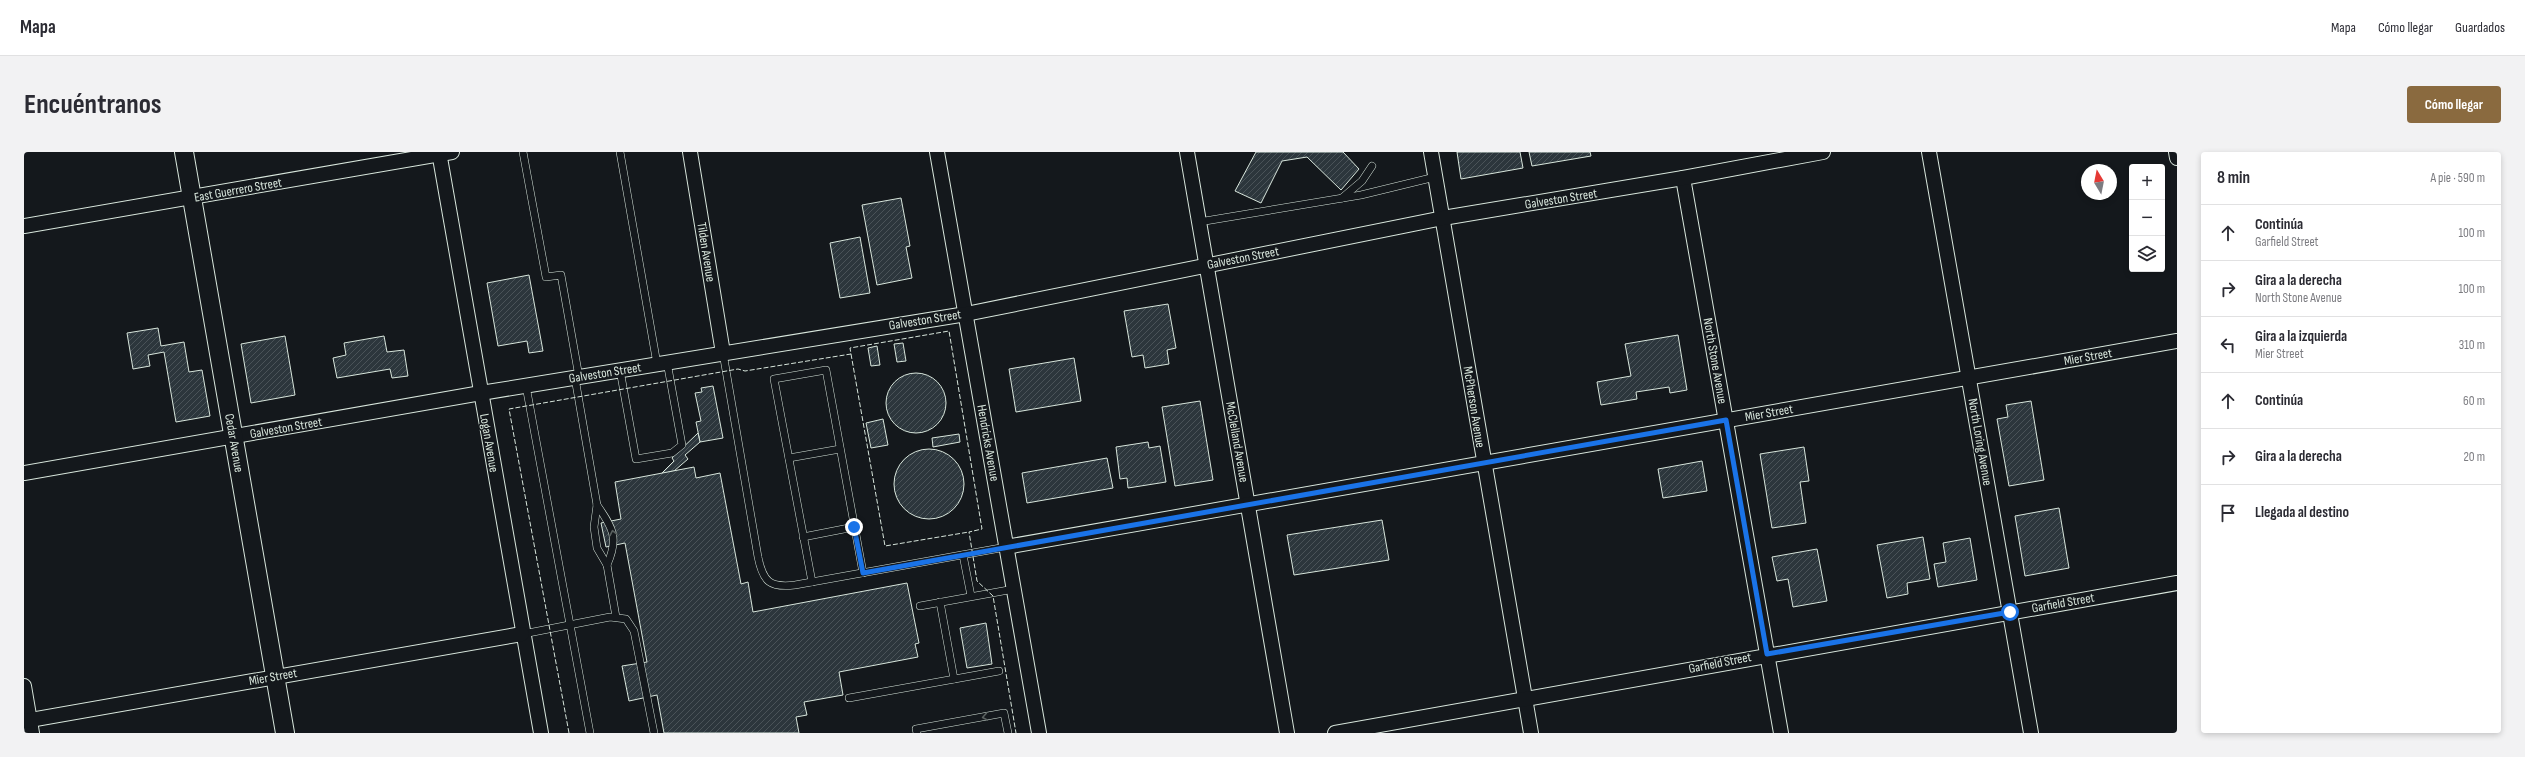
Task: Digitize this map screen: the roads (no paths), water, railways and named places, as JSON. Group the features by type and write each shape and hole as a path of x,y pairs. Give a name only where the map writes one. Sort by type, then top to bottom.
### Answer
{"street":[{"name":"Cedar Avenue","path":"184,152 284,733"},
{"name":"Tilden Avenue","path":"690,152 723,353"},
{"name":"Hendricks Avenue","path":"937,152 1039,733"},
{"name":"McClelland Avenue","path":"1186,152 1288,733"},
{"name":"McPherson Avenue","path":"1431,152 1483,463 1531,733"},
{"name":"Galveston Street","path":"24,473 233,438 481,393 966,314 1443,218 1683,178 1823,152"},
{"name":"North Loring Avenue","path":"1929,152 2031,733"},
{"path":"2176,152 2177,158"},
{"name":"East Guerrero Street","path":"24,226 192,198 443,153"},
{"name":"Logan Avenue","path":"443,153 481,393 522,634 541,733"},
{"name":"North Stone Avenue","path":"1683,178 1781,733"},
{"name":"Mier Street","path":"1006,546 2177,341"},
{"name":"Garfield Street","path":"1335,733 1525,700 1767,654 2177,582"},
{"name":"Mier Street","path":"29,725 274,677 522,634"},
{"path":"24,686 29,725"}],"lane":[{"path":"523,152 546,278 560,275 597,505 594,527 597,548 607,565 616,617"},
{"path":"620,152 662,363 682,445 672,453 636,459 620,370"},
{"path":"1342,198 1362,181 1372,166"},
{"path":"1199,222 1342,198 1435,177"},
{"path":"723,353 761,570 765,578 772,584 782,587 1006,546"},
{"path":"812,582 774,379 826,370 863,573"},
{"path":"526,386 590,733"},
{"path":"789,458 840,449"},
{"path":"597,505 608,519 612,530 613,550 607,565"},
{"path":"803,537 854,527"},
{"path":"963,555 971,596"},
{"path":"920,606 1014,589"},
{"path":"940,602 954,679"},
{"path":"522,634 616,617 626,619 634,631 654,733"},
{"path":"849,698 999,671"},
{"path":"917,733 916,729 1004,713 1008,733"}]}
